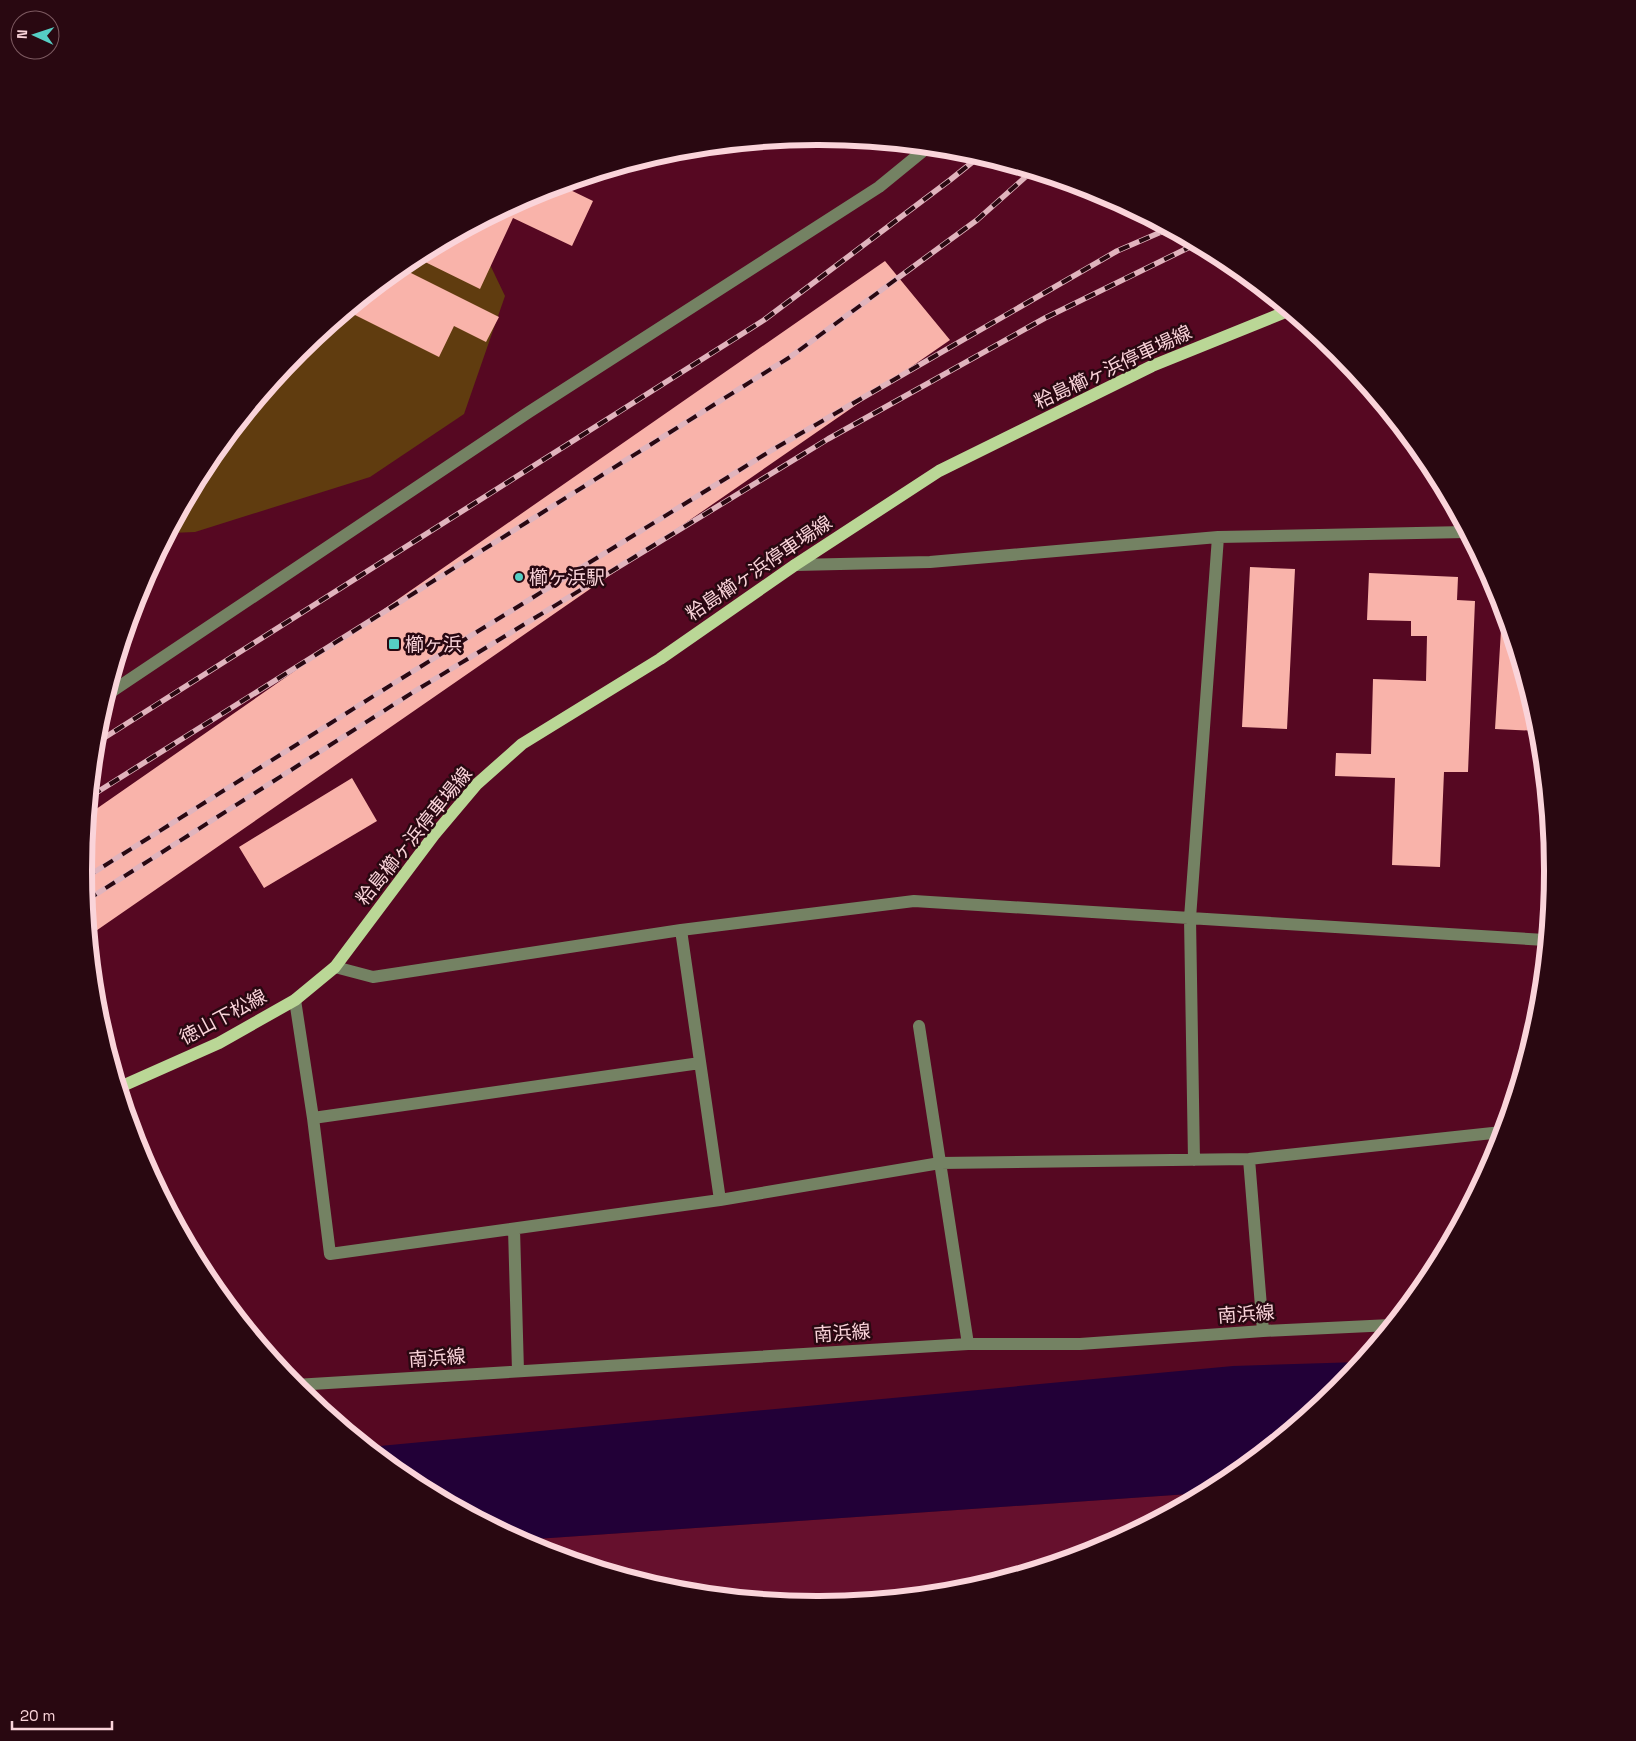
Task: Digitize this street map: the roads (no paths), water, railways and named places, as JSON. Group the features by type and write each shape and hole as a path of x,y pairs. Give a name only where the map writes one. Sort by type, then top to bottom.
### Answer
{"main road":[{"name":"粭島櫛ヶ浜停車場線","path":"335,967 434,835 477,784 522,744 660,659 795,565 939,471 1152,366 1282,313"},
{"name":"徳山下松線","path":"125,1085 219,1043 295,1000 335,967"}],"street":[{"path":"116,689 530,412 879,187 921,152"},
{"path":"795,565 930,562 1218,537 1459,532"},
{"path":"1194,1160 1190,918 1218,537"},
{"path":"335,967 373,977 681,930 914,901 1540,940"},
{"path":"681,930 720,1200"},
{"path":"295,1000 313,1118 330,1254 720,1200 940,1163 1249,1159 1494,1133"},
{"path":"919,1026 968,1344"},
{"path":"313,1118 700,1063"},
{"path":"1249,1159 1264,1331"},
{"path":"514,1229 518,1371"},
{"name":"南浜線","path":"305,1384 968,1344 1080,1344 1264,1331 1383,1325"}],"railway":[{"path":"105,737 764,320 973,162"},
{"path":"97,792 790,357 977,220 1026,176"},
{"path":"92,873 407,675 772,450 1117,251 1162,232"},
{"path":"93,896 415,691 828,439 1045,318 1189,247"}],"place":[{"name":"櫛ヶ浜駅","path":"519,577"},
{"name":"櫛ヶ浜","path":"394,644"}]}
